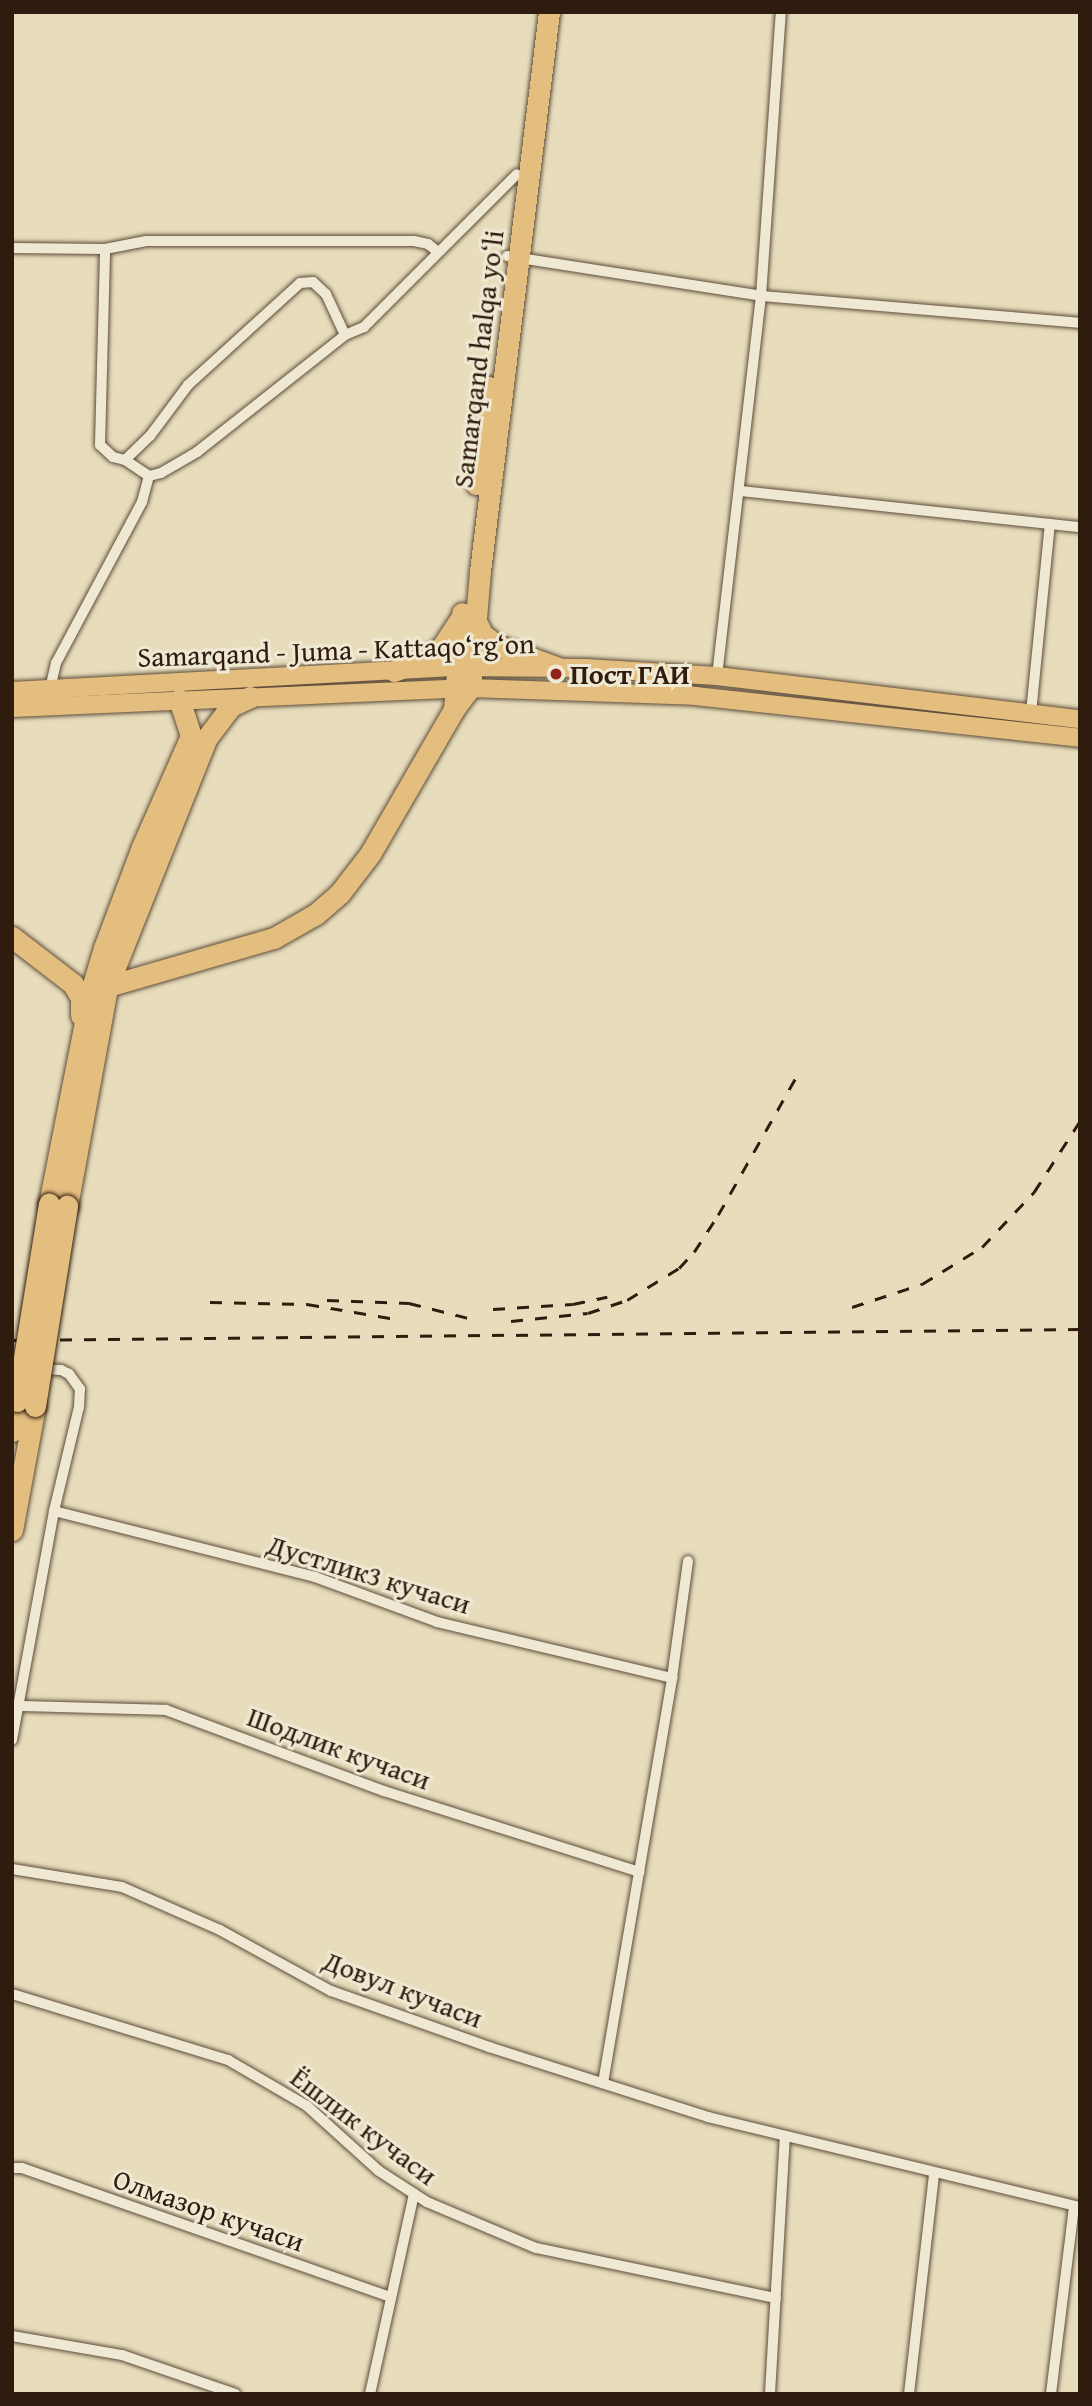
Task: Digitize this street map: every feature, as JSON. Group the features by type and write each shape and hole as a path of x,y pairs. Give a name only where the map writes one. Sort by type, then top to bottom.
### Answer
{"highway":[{"name":"Samarqand halqa yoʻli","path":"514,257 517,174 534,12"},
{"name":"Samarqand halqa yoʻli","path":"99,989 274,939 316,915 345,887 370,854 462,684 481,434 514,257 549,12"},
{"path":"394,671 425,659 442,647 469,618 482,634 496,645 559,668"},
{"path":"102,1013 99,989 206,739 231,706 250,697"},
{"path":"82,1041 138,859 191,736 179,700"},
{"path":"12,937 73,984 83,1005 82,1041 26,1403 12,1530"},
{"path":"58,1205 102,1013 115,992 144,977"},
{"path":"12,1431 26,1403"}],"main road":[{"name":"Samarqand - Juma - Kattaqo‘rg‘on","path":"12,708 462,684 559,668 717,676 1080,719"},
{"name":"Samarqand - Juma - Kattaqo‘rg‘on","path":"12,691 394,671 462,684 695,696 1080,738"}],"street":[{"path":"717,676 741,491 761,296 781,12"},
{"path":"105,249 100,445 113,457 125,460 149,476 161,473 197,452 345,335 364,327 517,174"},
{"path":"12,248 105,249 146,242 414,241 428,244 438,252"},
{"path":"514,257 761,296 1080,323"},
{"path":"125,460 150,436 188,385 300,283 313,282 326,294 345,335"},
{"path":"50,689 56,663 142,502 149,476"},
{"path":"741,491 1080,527"},
{"path":"1031,713 1051,524"},
{"path":"12,1368 61,1370 69,1374 80,1389 79,1407 54,1511 12,1740"},
{"name":"Дустлик3 кучаси","path":"54,1511 315,1577 437,1622 672,1678"},
{"path":"603,2083 672,1678 688,1561"},
{"name":"Шодлик кучаси","path":"18,1706 166,1710 384,1791 639,1871"},
{"name":"Довул кучаси","path":"12,1869 122,1887 220,1930 331,1991 708,2117 1077,2207"},
{"name":"Ёшлик кучаси","path":"12,1994 228,2060 307,2106 379,2171 426,2202 537,2248 776,2298"},
{"path":"770,2394 785,2137"},
{"name":"Олмазор кучаси","path":"12,2168 22,2168 390,2297"},
{"path":"909,2394 934,2174"},
{"path":"370,2394 414,2194"},
{"path":"1051,2394 1077,2207"},
{"path":"12,2336 122,2355 235,2394"}],"railway":[{"path":"511,1321 588,1313 627,1300 679,1268 694,1252 718,1215 796,1077"},
{"path":"852,1307 922,1284 982,1247 1034,1192 1080,1121"},
{"path":"493,1309 573,1304 607,1297"},
{"path":"327,1300 409,1303 476,1320"},
{"path":"210,1302 307,1304 396,1319"},
{"path":"12,1340 1080,1329"}],"place":[{"name":"Пост ГАИ","path":"556,674"}]}
